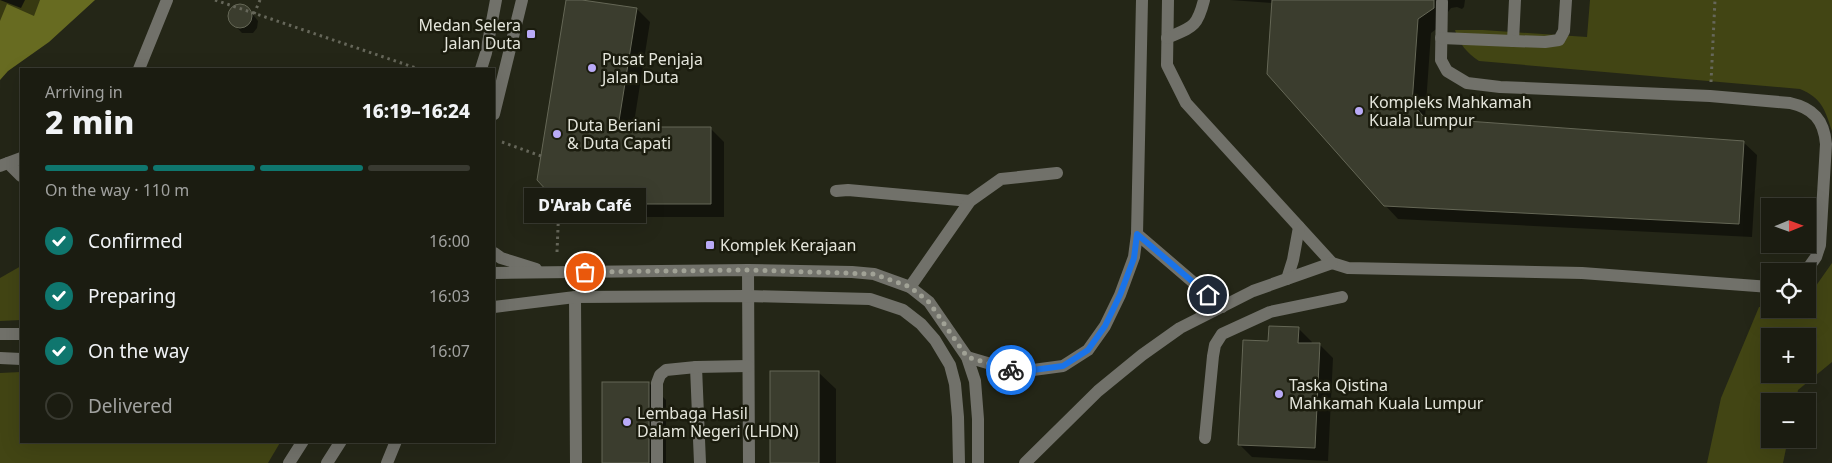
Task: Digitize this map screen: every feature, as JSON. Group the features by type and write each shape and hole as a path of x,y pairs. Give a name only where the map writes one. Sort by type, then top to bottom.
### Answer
{"street":[{"path":"139,68 167,0"},
{"path":"481,68 496,0"},
{"path":"495,110 522,0"},
{"path":"967,357 1018,372 1063,366 1088,350 1105,326 1120,295 1134,258 1137,234 1142,0"},
{"path":"1168,0 1167,65 1186,103 1332,263 1348,268 1582,272 1761,285"},
{"path":"1167,38 1193,27 1200,16 1204,0"},
{"path":"1513,41 1516,0"},
{"path":"1441,38 1545,42 1559,40 1564,31 1566,0"},
{"path":"1442,2 1441,60 1446,70 1467,82 1500,87 1710,96 1790,103 1803,106 1813,113 1825,132 1828,168 1820,245 1812,263"},
{"path":"4,165 20,158"},
{"path":"4,165 20,175"},
{"path":"910,287 970,201 1001,179 1057,173"},
{"path":"836,191 848,190 970,201"},
{"path":"1287,279 1293,260 1298,227"},
{"path":"1137,234 1222,307"},
{"path":"495,254 509,261 547,272"},
{"path":"1026,463 1098,391 1142,355 1180,328 1253,291 1332,263"},
{"path":"748,270 749,463"},
{"path":"495,273 748,270 874,274 910,287 929,302 967,357 975,381 978,419 978,463"},
{"path":"495,307 576,297 748,296 870,299 903,310 922,324 936,340 950,365 955,384 959,463"},
{"path":"576,297 576,463"},
{"path":"1205,438 1213,356 1215,345 1222,334 1270,312 1342,297"},
{"path":"0,334 20,334"},
{"path":"0,358 20,359"},
{"path":"657,463 657,383 660,375 666,370 696,367 748,366"},
{"path":"696,367 700,463"},
{"path":"289,463 302,443"},
{"path":"327,463 340,443"},
{"path":"386,463 395,443"}],"path":[{"path":"215,0 415,68"},
{"path":"227,4 228,0"},
{"path":"254,14 260,0"},
{"path":"1710,96 1714,0"},
{"path":"502,142 541,156"},
{"path":"557,252 559,204"}],"green space":[{"path":"1590,0 1832,0 1832,131 1822,106 1813,96 1800,89 1479,61 1464,48 1455,30 1587,37"},
{"path":"1832,263 1832,362 1816,375 1816,328 1761,328 1761,383 1806,383 1798,390 1797,393 1761,393 1761,448 1786,448 1783,463 1707,463 1721,398 1759,307 1761,307 1761,318 1816,318 1816,286"},
{"path":"20,267 20,320 0,321 0,278"},
{"path":"20,372 20,443 280,443 268,463 0,463 0,373"}],"shaded area":[{"path":"0,0 21,8 25,0 95,0 49,42 8,71 0,80"}],"building":[{"name":"Pusat Penjaja Jalan Duta","path":"566,0 582,0 637,8 618,127 711,127 711,204 559,204 537,180"},
{"name":"Kompleks Mahkamah Kuala Lumpur","path":"1272,0 1434,0 1434,8 1418,19 1412,104 1425,118 1744,141 1739,224 1384,206 1267,74"},
{"path":"240,4 249,7 252,16 249,25 240,28 231,25 228,16 231,7"},
{"name":"Taska Qistina Mahkamah Kuala Lumpur","path":"1269,326 1299,327 1298,343 1320,343 1315,448 1238,445 1243,340 1268,341"},
{"path":"770,371 819,371 819,463 770,463"},
{"name":"Lembaga Hasil Dalam Negeri (LHDN)","path":"602,382 649,382 649,463 602,463"}],"way so far":[{"path":"585,272 748,270 874,274 910,287 929,302 967,357 1011,370"}],"place":[{"name":"Medan Selera Jalan Duta","path":"531,34"},
{"name":"Pusat Penjaja Jalan Duta","path":"592,68"},
{"name":"Kompleks Mahkamah Kuala Lumpur","path":"1359,111"},
{"name":"Duta Beriani & Duta Capati","path":"557,134"},
{"name":"Komplek Kerajaan","path":"710,245"},
{"name":"D'Arab Café","path":"585,272"},
{"name":"Taska Qistina Mahkamah Kuala Lumpur","path":"1279,394"},
{"name":"Lembaga Hasil Dalam Negeri (LHDN)","path":"627,422"}],"route":[{"path":"1011,370 1018,372 1063,366 1088,350 1105,326 1120,295 1134,258 1137,234 1208,295"}]}
